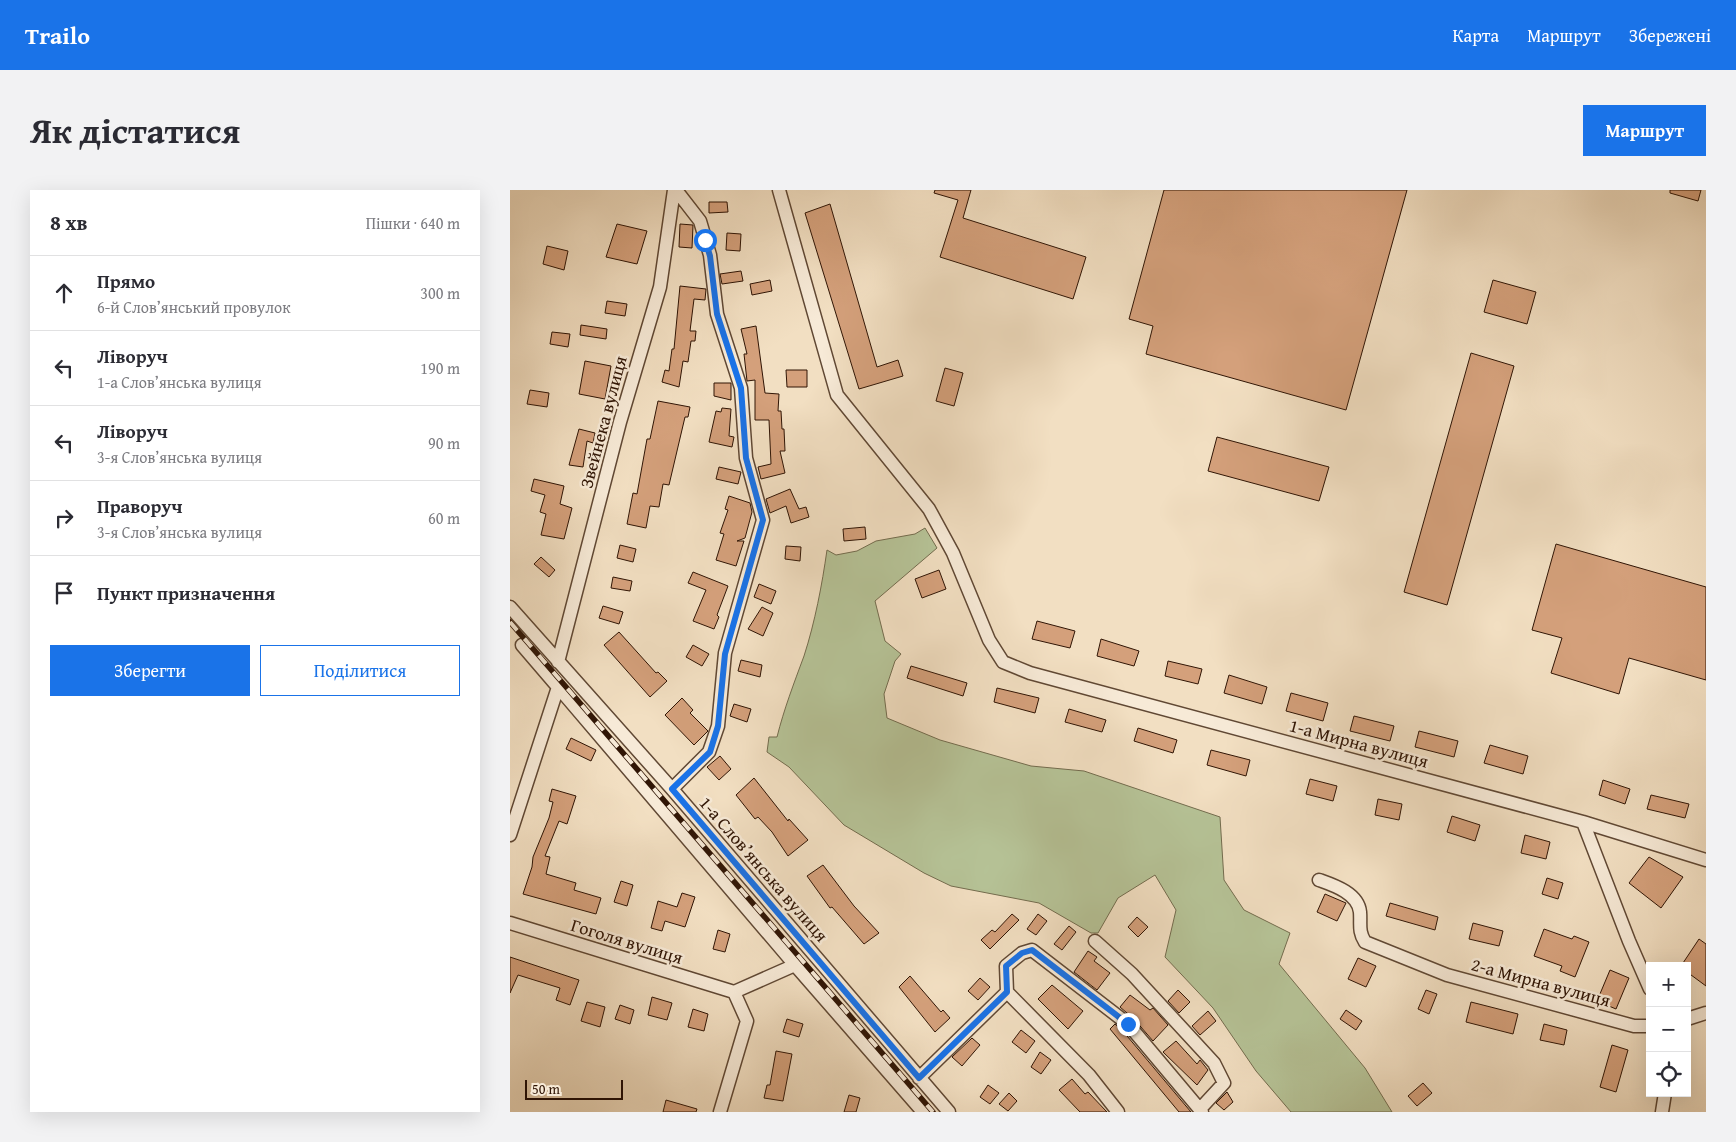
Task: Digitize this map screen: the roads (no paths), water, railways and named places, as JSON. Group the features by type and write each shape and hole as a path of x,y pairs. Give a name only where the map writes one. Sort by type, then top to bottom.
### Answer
{"street":[{"name":"Звейнека вулиця","path":"558,662 620,422 660,286 675,190"},
{"path":"672,789 710,752 718,726 725,654 763,520 746,458 741,388 717,314 710,256 700,221 675,190"},
{"name":"1-а Мирна вулиця","path":"780,190 838,395 929,508 953,553 989,640 1003,662 1030,673 1583,822 1706,860"},
{"name":"1-а Слов’янська вулиця","path":"510,607 672,789 949,1112"},
{"path":"522,646 923,1112"},
{"path":"510,835 558,687"},
{"path":"1583,822 1629,942 1646,980"},
{"name":"2-а Мирна вулиця","path":"1319,880 1340,888 1355,900 1360,910 1359,933 1365,942 1425,967 1634,1026 1646,1026"},
{"name":"Гоголя вулиця","path":"510,923 734,992"},
{"path":"1095,941 1132,974 1214,1063 1224,1084 1201,1110 1128,1024 1032,950 1022,953 1006,966 1007,992 1089,1075 1118,1112"},
{"path":"720,1112 746,1021 734,992 795,965"},
{"path":"919,1078 1007,992"},
{"path":"1691,1018 1706,1014"},
{"path":"1662,1112 1665,1097"}],"railway":[{"path":"510,622 933,1112"}]}
